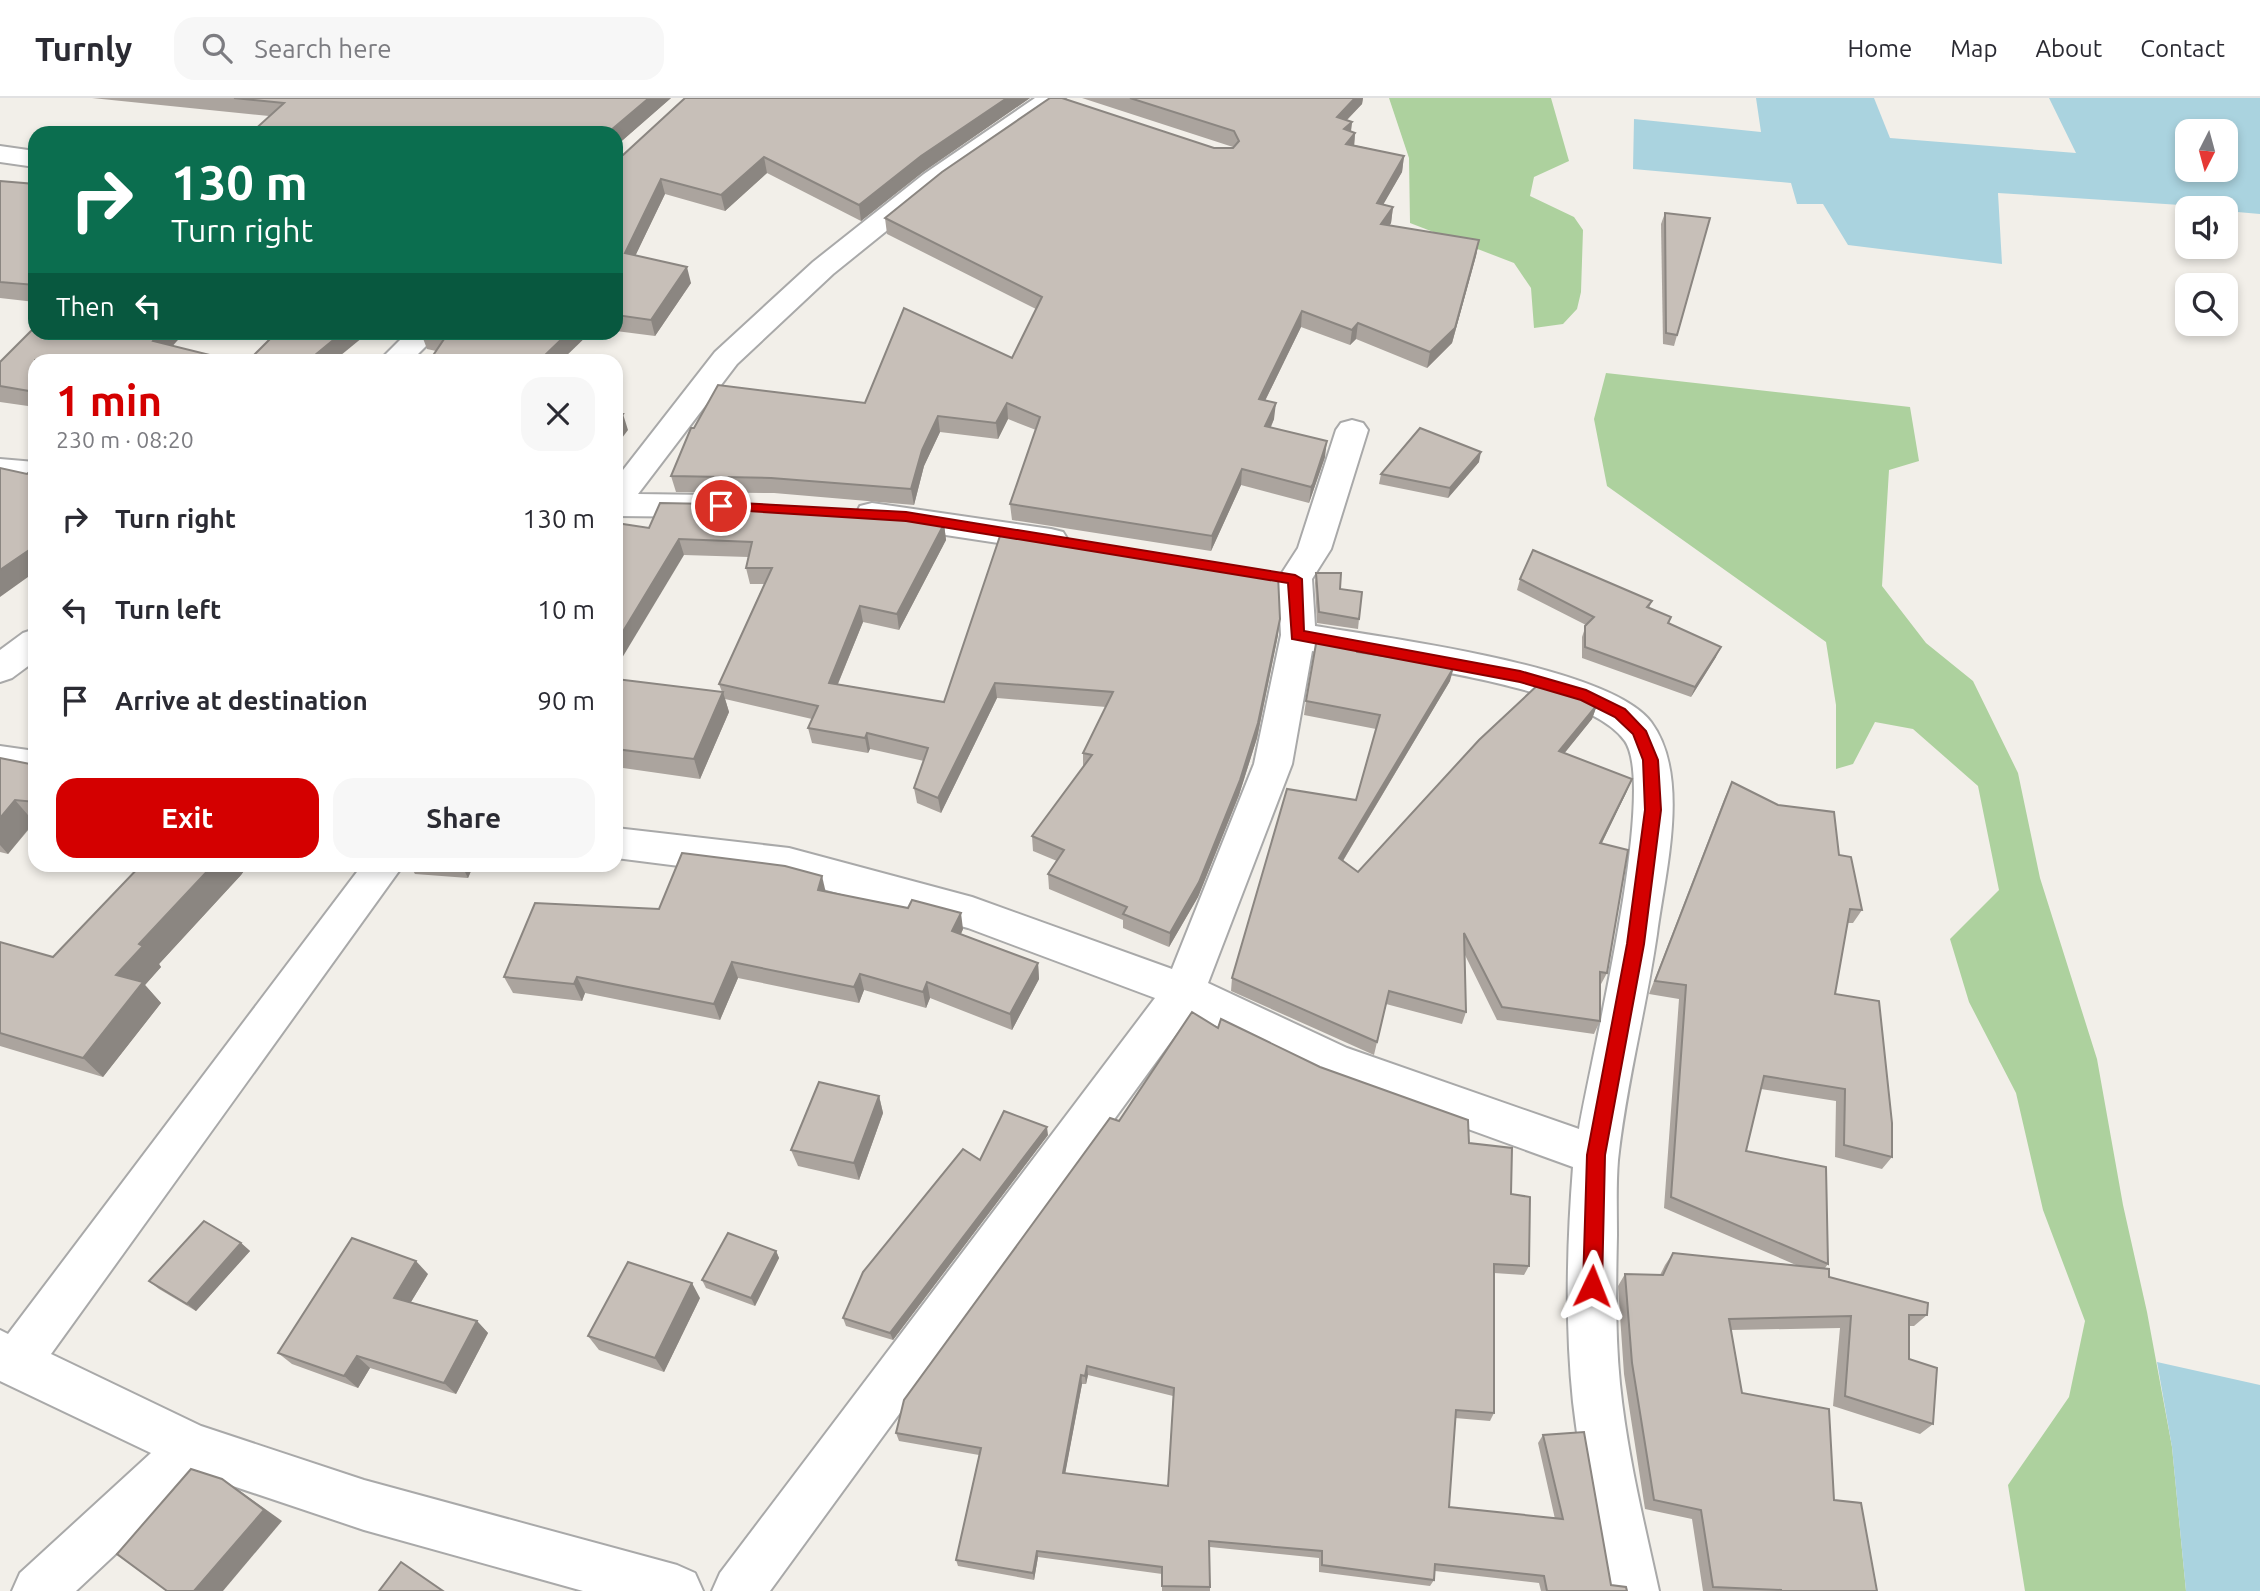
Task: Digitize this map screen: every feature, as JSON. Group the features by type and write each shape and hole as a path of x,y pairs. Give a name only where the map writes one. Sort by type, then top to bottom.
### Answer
{"street":[{"path":"623,494 726,358 823,268 933,180 1057,100"},
{"path":"0,154 28,158"},
{"path":"402,354 417,340"},
{"path":"738,1591 1184,991 1273,764 1297,635 1282,577 1314,549 1352,430"},
{"path":"0,470 28,472"},
{"path":"623,503 734,506"},
{"path":"840,512 906,517 1084,545"},
{"path":"1297,635 1520,677 1586,695 1620,713 1639,731 1651,760 1653,810 1636,944 1596,1155 1591,1312 1598,1403 1613,1497 1633,1591"},
{"path":"0,669 28,647"},
{"path":"0,760 28,764"},
{"path":"623,843 789,864 972,912 1184,991 1334,1062 1596,1155"},
{"path":"379,872 8,1358 193,1448 364,1505 677,1591"},
{"path":"38,1591 193,1448"}],"green space":[{"path":"1389,98 1551,98 1569,161 1534,177 1530,196 1574,217 1583,230 1581,292 1577,309 1563,324 1534,328 1531,288 1514,263 1410,223 1409,158"},
{"path":"1606,373 1910,407 1919,461 1889,470 1882,586 1926,643 1973,681 2018,773 2040,878 2097,1059 2123,1205 2147,1312 2172,1447 2186,1591 2025,1591 2008,1485 2069,1397 2085,1321 2043,1210 2016,1093 1969,1002 1950,939 1999,890 1978,786 1913,729 1875,722 1853,764 1836,769 1836,705 1826,642 1607,486 1594,419"}],"water":[{"path":"1756,98 1874,98 1890,138 2076,153 2049,98 2260,98 2260,214 2238,212 2238,196 2175,196 2175,205 1998,193 2002,264 1848,245 1823,204 1797,204 1791,183 1633,169 1634,119 1761,132"},
{"path":"2157,1362 2260,1385 2260,1591 2186,1591 2172,1447"}],"building":[{"path":"234,98 649,98 616,126 259,126 284,103"},
{"path":"685,98 1007,98 921,156 859,205 764,157 721,195 661,179 625,253 687,267 651,320 623,316 623,155"},
{"path":"1050,98 1062,98 1214,148 1233,148 1239,141 1234,131 1130,98 1355,98 1337,117 1352,122 1344,129 1355,133 1346,144 1404,156 1377,203 1393,207 1381,224 1479,240 1455,328 1430,352 1358,323 1352,330 1302,311 1259,399 1276,403 1265,426 1327,441 1313,484 1311,487 1242,469 1212,536 1010,504 1040,417 1007,403 996,423 938,416 922,450 911,489 771,478 671,476 691,428 694,428 718,385 865,403 904,308 1012,358 1042,297 885,218 942,172"},
{"path":"0,181 28,183 28,284 0,282"},
{"path":"1665,213 1710,218 1677,335 1666,333"},
{"path":"28,334 28,340 154,340 206,354 28,354 28,391 0,386 0,362"},
{"path":"269,340 333,340 316,354 255,354"},
{"path":"443,340 561,340 546,354 434,354"},
{"path":"1420,428 1481,452 1450,488 1381,474"},
{"path":"0,468 27,474 28,551 0,570"},
{"path":"660,503 770,505 903,515 944,524 897,614 860,606 829,683 944,702 1002,530 1278,575 1280,619 1258,723 1240,780 1199,882 1170,933 1123,914 1127,907 1048,874 1064,850 1032,836 1092,755 1083,753 1113,692 995,683 938,798 914,788 928,748 867,733 865,738 808,728 818,706 719,684 772,568 746,568 752,542 679,539 623,631 623,524 649,528"},
{"path":"1533,550 1652,601 1647,607 1671,617 1668,623 1721,647 1695,687 1585,647 1585,626 1594,617 1520,579"},
{"path":"1316,573 1341,573 1340,589 1362,592 1359,619 1319,612"},
{"path":"1317,638 1357,645 1357,652 1454,667 1339,858 1358,872 1479,740 1541,682 1597,705 1559,751 1632,779 1600,843 1628,850 1607,973 1600,972 1600,1021 1502,1007 1464,933 1466,1012 1389,991 1377,1042 1232,978 1287,789 1356,800 1380,715 1306,701"},
{"path":"623,680 723,692 694,759 623,750"},
{"path":"0,758 28,764 28,801 15,800 0,818"},
{"path":"1732,782 1778,805 1834,812 1839,855 1851,857 1862,910 1850,909 1835,994 1879,1001 1892,1123 1892,1157 1844,1145 1845,1089 1764,1076 1746,1151 1826,1167 1828,1264 1671,1197 1686,985 1655,981"},
{"path":"682,853 785,866 822,876 818,890 908,908 912,900 961,913 952,931 1038,963 1010,1014 927,982 923,992 860,974 854,987 732,962 714,1004 577,977 574,984 504,977 535,903 659,909"},
{"path":"134,872 206,872 139,944 143,946 116,975 143,982 83,1058 0,1033 0,942 53,957"},
{"path":"1192,1012 1218,1028 1221,1019 1320,1067 1468,1120 1469,1143 1512,1148 1511,1194 1530,1197 1529,1266 1494,1264 1494,1413 1456,1410 1449,1507 1563,1519 1543,1435 1584,1432 1611,1585 1626,1587 1627,1591 1547,1591 1544,1576 1435,1564 1434,1580 1322,1565 1322,1551 1209,1541 1210,1587 1162,1586 1162,1567 1037,1551 1033,1573 956,1560 981,1448 896,1433 904,1400 1110,1118 1119,1121","holes":["1087,1366 1174,1388 1168,1486 1063,1473 1081,1375 1085,1376"]},
{"path":"819,1082 879,1096 854,1163 791,1150"},
{"path":"1004,1111 1047,1127 890,1333 843,1318 863,1272 963,1149 980,1160"},
{"path":"204,1221 241,1243 187,1304 149,1281"},
{"path":"728,1233 776,1251 751,1298 702,1280"},
{"path":"352,1238 416,1261 394,1298 477,1321 444,1383 357,1356 344,1376 278,1353"},
{"path":"1673,1253 1829,1269 1829,1277 1928,1303 1927,1315 1909,1315 1909,1359 1937,1368 1933,1424 1845,1396 1851,1316 1729,1319 1742,1393 1829,1409 1834,1500 1861,1503 1877,1591 1781,1591 1713,1587 1701,1510 1654,1500 1632,1363 1625,1274 1663,1275"},
{"path":"628,1262 692,1283 655,1358 588,1336"},
{"path":"191,1469 222,1479 264,1510 194,1591 167,1591 117,1554"},
{"path":"401,1562 443,1591 379,1591"}],"route":[{"path":"721,506 774,507 906,517 1295,579 1297,635 1520,677 1586,695 1620,713 1639,731 1651,760 1653,810 1636,944 1596,1155 1592,1286"}]}
